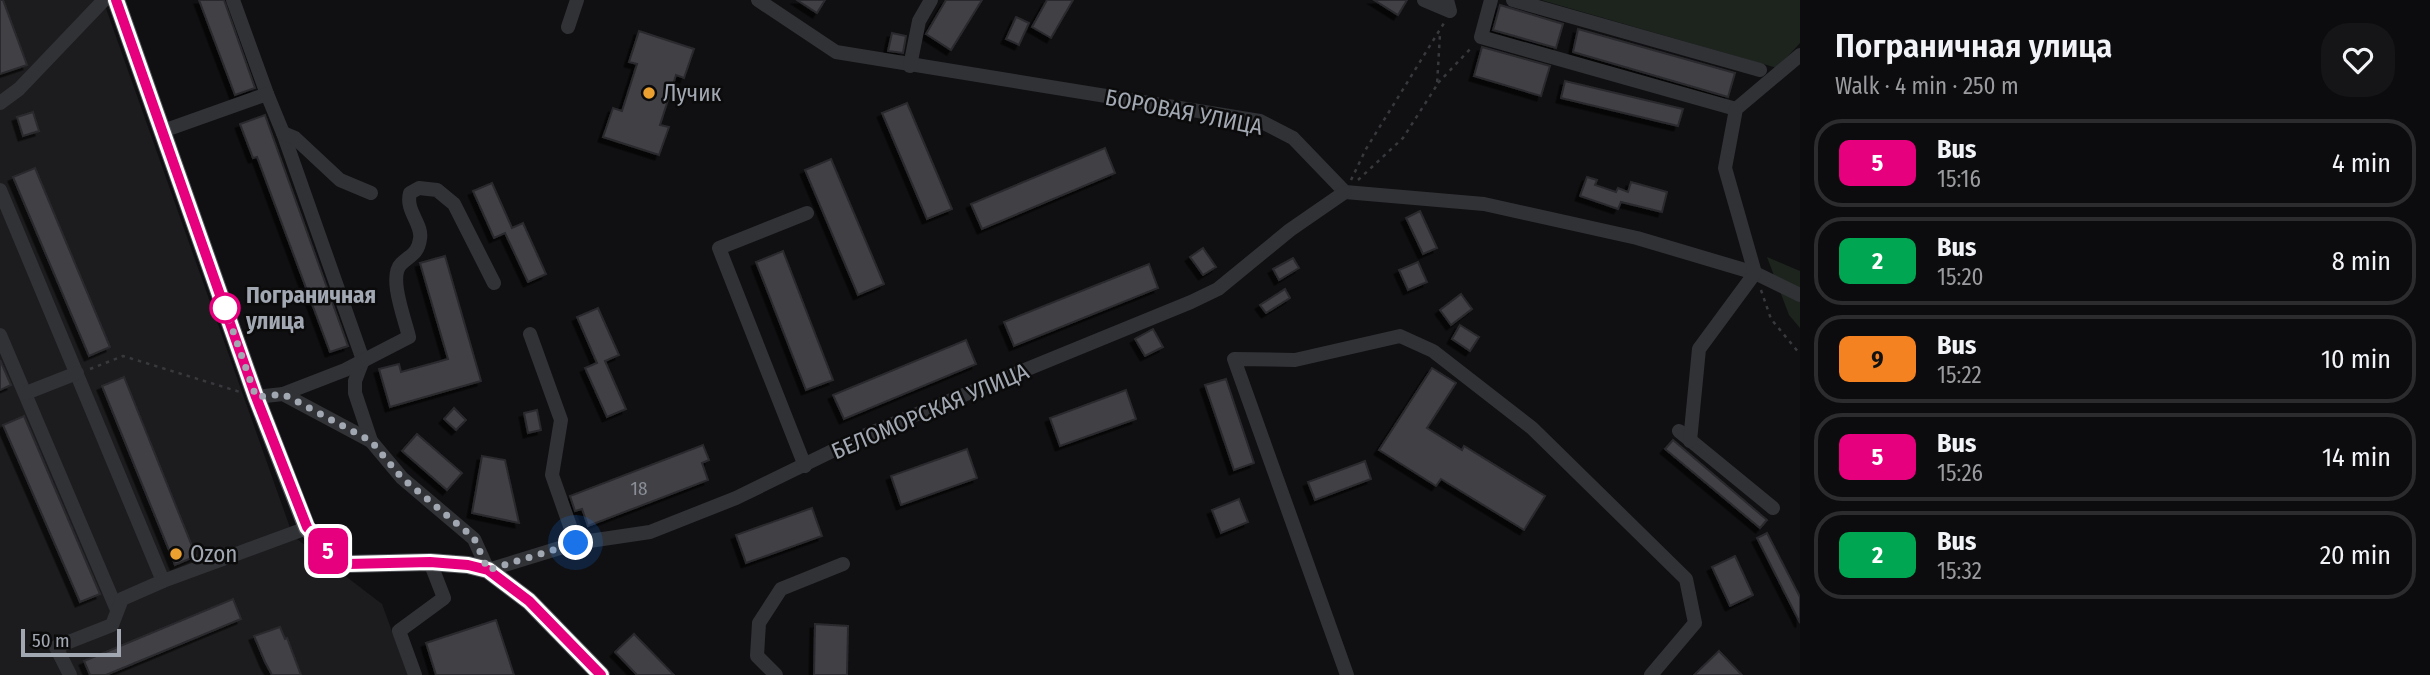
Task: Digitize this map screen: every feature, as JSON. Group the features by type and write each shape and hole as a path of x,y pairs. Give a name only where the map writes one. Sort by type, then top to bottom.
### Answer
{"main road":[{"path":"116,0 256,397 307,527 325,548 348,564 430,562 468,565 488,570 529,601 601,675"}],"street":[{"path":"0,103 19,89 104,0"},
{"path":"233,0 284,133 363,360 355,381 355,393 371,441 402,478 474,538 488,570"},
{"path":"568,27 577,0"},
{"name":"БОРОВАЯ УЛИЦА","path":"758,0 836,52 1260,121 1293,138 1345,192"},
{"path":"910,66 919,21 932,0"},
{"path":"1424,0 1449,6"},
{"path":"1491,0 1482,37 1736,109"},
{"path":"1513,0 1760,70"},
{"path":"1755,273 1725,168 1736,109 1800,55"},
{"path":"163,131 267,94"},
{"path":"284,133 295,138 341,180 371,193"},
{"path":"256,397 283,394 345,370 409,337 394,277 399,265 416,253 421,236 408,202 410,193 419,188 437,190 454,204 494,283"},
{"path":"0,190 163,581"},
{"path":"1345,192 1484,204 1637,238 1755,273 1800,295"},
{"name":"БЕЛОМОРСКАЯ УЛИЦА","path":"488,570 576,543 650,532 736,498 861,437 1191,302 1218,289 1290,230 1345,192"},
{"path":"805,466 719,248 807,213"},
{"path":"1755,273 1699,349 1685,436 1773,508"},
{"path":"530,334 561,420 552,475 576,543"},
{"path":"0,335 117,610"},
{"path":"1347,675 1234,359 1295,360 1400,335 1433,351 1532,428 1686,579 1695,623 1651,675"},
{"path":"26,393 77,373"},
{"path":"283,394 371,441"},
{"path":"70,675 56,647 112,625 122,599 307,527"},
{"path":"415,675 399,631 444,598 430,562"},
{"path":"776,675 757,656 760,623 781,589 844,564"}],"path":[{"path":"1345,192 1366,149 1440,31 1449,6"},
{"path":"1437,85 1440,31"},
{"path":"1345,192 1403,138 1437,85 1482,37"},
{"path":"1755,273 1771,319 1800,354"},
{"path":"77,373 123,355 256,397"}],"shaded area":[{"path":"0,0 103,0 293,536 382,604 408,675 0,675"},
{"path":"1541,0 1800,0 1800,43 1777,68"},
{"path":"1767,257 1800,271 1800,328 1789,315"}],"building":[{"path":"0,0 3,0 27,65 0,74"},
{"path":"199,0 224,0 255,88 235,95"},
{"path":"797,0 825,0 817,13"},
{"path":"946,0 982,0 951,50 926,34"},
{"path":"1047,0 1073,0 1051,38 1032,27"},
{"path":"1374,0 1407,0 1398,15"},
{"path":"1500,5 1563,24 1556,48 1493,30"},
{"path":"1016,17 1029,23 1019,45 1006,39"},
{"path":"1578,29 1735,73 1728,97 1573,52"},
{"name":"Лучик","path":"639,31 694,49 684,78 676,75 660,125 669,127 659,155 603,137 613,108 622,111 637,64 629,62"},
{"path":"892,33 906,36 903,53 888,51"},
{"path":"1482,47 1550,66 1541,96 1474,76"},
{"path":"1565,81 1683,109 1678,126 1561,98"},
{"path":"907,103 952,209 927,219 882,113"},
{"path":"33,112 39,131 23,136 17,117"},
{"path":"265,115 348,346 330,352 257,157 253,158 240,124"},
{"path":"1105,148 1115,173 982,229 971,204"},
{"path":"831,159 884,284 858,295 805,170"},
{"path":"35,168 110,347 89,356 13,177"},
{"path":"1587,177 1597,180 1595,185 1616,192 1618,188 1628,192 1631,182 1667,192 1662,212 1621,202 1618,209 1580,196"},
{"path":"492,183 512,228 523,223 546,274 528,282 505,233 494,238 473,191"},
{"path":"1420,211 1437,248 1423,254 1406,218"},
{"path":"1203,248 1216,267 1203,275 1190,257"},
{"path":"783,251 833,380 806,390 756,262"},
{"path":"445,256 481,381 390,407 379,369 399,364 401,372 448,359 420,263"},
{"path":"1293,258 1299,268 1279,280 1273,269"},
{"path":"1418,262 1427,282 1408,290 1399,270"},
{"path":"1149,264 1158,288 1014,346 1004,322"},
{"path":"1285,289 1290,298 1266,313 1260,305"},
{"path":"1461,294 1472,309 1451,325 1440,310"},
{"path":"598,308 619,355 605,361 626,409 607,417 585,368 597,363 577,317"},
{"path":"1460,325 1479,337 1470,351 1452,339"},
{"path":"1153,329 1163,347 1145,356 1135,339"},
{"path":"966,340 976,364 844,419 833,395"},
{"path":"0,360 11,385 0,390"},
{"path":"1432,368 1456,383 1427,428 1462,450 1464,446 1545,496 1524,530 1441,479 1436,486 1379,450"},
{"path":"124,377 196,556 175,565 102,386"},
{"path":"1226,379 1254,463 1234,470 1205,385"},
{"path":"1126,390 1136,419 1060,446 1050,418"},
{"path":"454,408 466,420 456,430 444,419"},
{"path":"537,410 541,430 528,433 524,413"},
{"path":"24,416 100,594 80,602 3,425"},
{"path":"417,434 462,473 447,490 402,451"},
{"path":"1673,440 1767,520 1760,528 1665,449"},
{"path":"703,445 709,460 702,463 708,480 588,526 582,509 575,511 570,496"},
{"path":"967,449 977,478 901,505 891,476"},
{"path":"482,456 505,460 519,523 472,513"},
{"path":"1365,461 1371,479 1315,500 1308,482"},
{"path":"1239,499 1248,522 1221,533 1212,510"},
{"path":"812,508 822,536 746,563 736,535"},
{"path":"1767,533 1800,597 1800,623 1757,538"},
{"path":"1735,556 1753,595 1730,606 1712,567"},
{"path":"233,599 241,619 106,675 90,675 84,661"},
{"path":"496,620 514,675 436,675 426,643"},
{"path":"815,624 848,626 847,675 814,675"},
{"path":"280,627 301,675 272,675 265,662 254,636"},
{"path":"634,634 674,675 637,675 615,652"},
{"path":"1719,651 1742,675 1694,675"}],"bus line":[{"name":"5","path":"116,0 256,397 307,527 325,548 348,564 430,562 468,565 488,570 529,601 601,675"}],"place":[{"name":"Лучик","path":"649,93"},
{"name":"Пограничная улица","path":"225,308"},
{"name":"Ozon","path":"176,554"}],"route":[{"path":"225,308 256,397 283,394 371,441 402,478 474,538 488,570 576,543"}]}
